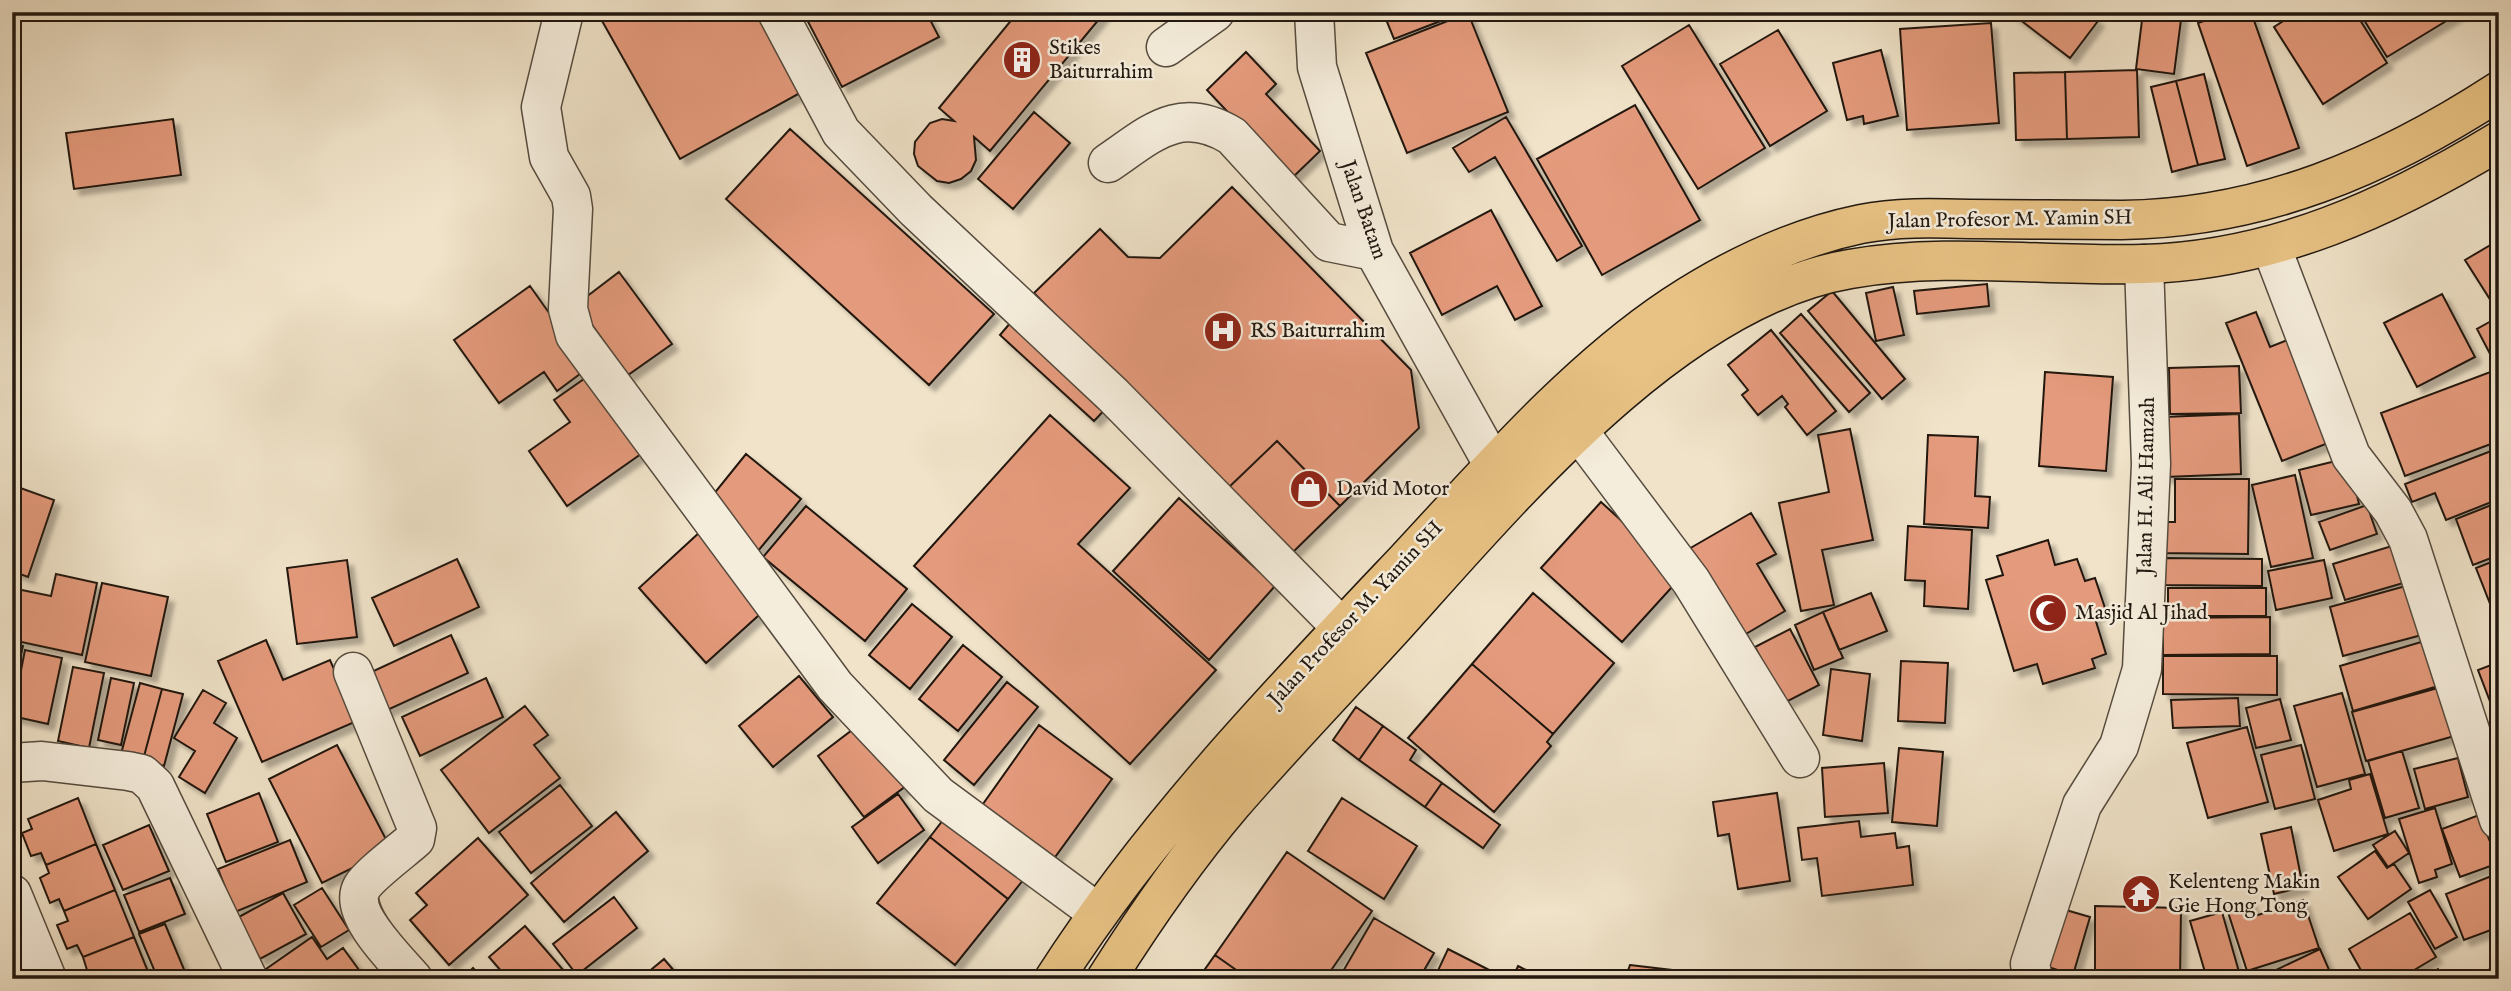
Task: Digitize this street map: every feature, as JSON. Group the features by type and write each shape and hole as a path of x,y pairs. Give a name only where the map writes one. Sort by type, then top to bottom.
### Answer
{"highway":[{"name":"Jalan Profesor M. Yamin SH","path":"1055,978 1098,913 1201,782 1494,466 1610,355 1671,308 1736,268 1803,239 1865,223 1922,218 2126,220 2188,215 2255,205 2327,182 2402,149 2499,91"},
{"name":"Jalan Profesor M. Yamin SH","path":"1106,979 1138,929 1230,807 1517,491 1647,372 1716,321 1786,285 1848,269 1921,260 2144,264 2207,259 2271,246 2344,222 2423,187 2499,141"}],"street":[{"path":"564,12 541,107 549,157 571,196 573,209 568,309 575,335 835,686 938,795 1098,913"},
{"path":"778,12 841,132 916,210 1113,395 1342,628"},
{"path":"1166,47 1215,12"},
{"name":"Jalan Batam","path":"1314,12 1317,67 1374,251 1494,466"},
{"path":"1108,163 1165,125 1182,122 1220,128 1233,136 1329,242 1374,251"},
{"path":"2271,246 2351,456 2393,511 2408,539 2499,820"},
{"name":"Jalan H. Ali Hamzah","path":"2033,979 2030,964 2082,805 2119,746 2142,669 2151,464 2144,264"},
{"path":"1579,432 1691,582 1800,758"},
{"path":"353,672 417,828 415,839 362,887 359,905 370,929 413,979"},
{"path":"12,763 42,761 142,774 155,786 248,979"},
{"path":"12,894 47,979"}],"building":[{"path":"597,12 766,12 809,88 680,159"},
{"path":"803,12 926,12 939,37 842,87"},
{"name":"Stikes Baiturrahim","path":"1018,12 1105,12 990,151 974,137 976,160 971,171 961,179 949,183 937,181 918,166 914,154 915,142 930,123 942,119 954,121 939,108"},
{"path":"1383,12 1464,12 1394,39"},
{"path":"2010,12 2088,12 2098,21 2070,58"},
{"path":"2143,12 2182,12 2174,74 2136,69"},
{"path":"2230,12 2251,12 2299,148 2247,166 2198,23"},
{"path":"2297,12 2355,12 2387,63 2323,104 2274,27"},
{"path":"2359,12 2461,12 2387,57"},
{"path":"1468,13 1508,112 1407,153 1366,53"},
{"path":"1991,23 1999,123 1907,130 1900,29"},
{"path":"1689,25 1765,148 1698,189 1622,66"},
{"path":"1778,30 1827,111 1770,146 1720,64"},
{"path":"1881,50 1898,116 1864,124 1863,116 1847,120 1833,63"},
{"path":"1246,52 1276,84 1266,94 1320,151 1291,179 1207,90"},
{"path":"2137,70 2139,137 2067,139 2065,72"},
{"path":"2065,72 2067,139 2016,140 2014,73"},
{"path":"2204,74 2225,159 2198,165 2176,81"},
{"path":"2176,81 2198,165 2172,172 2151,87"},
{"path":"1635,105 1700,220 1602,275 1537,159"},
{"path":"1034,112 1070,143 1013,209 978,179"},
{"path":"1506,117 1582,246 1557,261 1495,157 1469,172 1453,148"},
{"path":"173,119 181,175 74,189 66,133"},
{"path":"790,129 994,314 929,385 726,199"},
{"name":"RS Baiturrahim","path":"1232,187 1411,370 1419,428 1340,506 1277,441 1226,490 1034,293 1100,229 1128,257 1160,258"},
{"path":"1491,210 1542,306 1515,320 1497,286 1442,315 1410,253"},
{"path":"2499,240 2499,312 2498,312 2465,260"},
{"path":"619,272 672,344 628,375 577,304"},
{"path":"1987,284 1989,306 1917,314 1914,291"},
{"path":"530,286 588,368 557,391 544,372 499,403 454,340"},
{"path":"1893,287 1904,335 1876,341 1866,293"},
{"path":"1832,291 1905,379 1882,399 1808,311"},
{"path":"2442,294 2475,357 2417,387 2384,323"},
{"path":"2256,312 2270,347 2295,337 2336,440 2282,461 2226,323"},
{"path":"1801,314 1870,393 1849,412 1780,333"},
{"path":"1017,315 1112,402 1094,421 1000,335"},
{"path":"2493,320 2499,331 2499,371 2477,329"},
{"path":"1771,330 1836,411 1807,435 1785,407 1788,404 1782,396 1758,415 1742,395 1748,390 1728,365"},
{"path":"2239,366 2241,413 2170,414 2169,368"},
{"path":"2493,371 2499,385 2499,441 2405,476 2381,413"},
{"path":"594,372 648,449 567,506 529,451 570,422 554,400"},
{"path":"2045,372 2113,377 2106,471 2039,466"},
{"path":"2239,414 2241,474 2165,477 2163,417"},
{"path":"1050,415 1130,488 1078,544 1216,670 1130,764 914,566"},
{"path":"1850,429 1873,540 1822,550 1834,605 1801,611 1779,503 1829,492 1818,435"},
{"path":"1928,435 1978,437 1975,496 1990,497 1988,528 1924,524"},
{"path":"1277,441 1340,506 1290,555 1226,490"},
{"path":"2499,448 2499,499 2446,520 2435,493 2412,502 2405,484"},
{"path":"746,454 801,499 758,551 704,506"},
{"path":"2348,458 2359,504 2311,515 2299,470"},
{"path":"2295,475 2313,558 2271,567 2252,485"},
{"path":"2175,479 2249,479 2248,554 2156,553 2156,522 2175,522"},
{"path":"12,485 54,500 28,577 12,571"},
{"path":"1179,498 1275,586 1209,660 1113,571"},
{"path":"1601,502 1682,576 1622,642 1541,568"},
{"path":"2499,502 2499,555 2473,565 2456,519"},
{"path":"2367,505 2377,534 2330,550 2319,522"},
{"path":"806,506 907,589 865,641 763,557"},
{"path":"1751,513 1776,554 1757,564 1785,611 1739,638 1687,550"},
{"path":"1908,526 1972,530 1968,609 1924,606 1925,581 1905,580"},
{"path":"701,531 769,606 706,663 639,588"},
{"name":"Masjid Al Jihad","path":"2048,540 2055,565 2077,559 2085,581 2095,578 2106,611 2094,615 2106,654 2092,659 2095,668 2043,684 2037,664 2014,671 1986,580 2003,575 1997,556"},
{"path":"2405,542 2417,579 2345,600 2333,564"},
{"path":"2163,558 2262,559 2262,586 2164,585"},
{"path":"457,559 479,607 394,646 372,598"},
{"path":"2499,559 2499,624 2498,624 2476,568"},
{"path":"347,560 357,637 297,644 287,568"},
{"path":"2324,560 2332,598 2276,610 2268,571"},
{"path":"56,574 97,583 82,655 12,640 12,588 51,596"},
{"path":"2420,582 2433,632 2343,656 2330,607"},
{"path":"102,583 168,597 151,676 85,662"},
{"path":"2168,588 2266,588 2266,616 2168,616"},
{"path":"1533,593 1614,663 1553,734 1472,664"},
{"path":"1871,593 1887,631 1839,650 1823,612"},
{"path":"912,604 952,637 910,689 869,655"},
{"path":"1823,612 1843,658 1814,670 1795,625"},
{"path":"2270,617 2270,654 2163,655 2163,618"},
{"path":"1790,629 1819,685 1784,703 1755,647"},
{"path":"451,635 468,673 383,712 365,675"},
{"path":"2438,637 2452,682 2353,711 2340,666"},
{"path":"266,640 283,680 330,660 357,721 262,762 218,661"},
{"path":"12,644 23,646 12,694"},
{"path":"963,645 1002,677 958,731 919,699"},
{"path":"25,650 62,658 48,724 12,716"},
{"path":"2163,656 2277,656 2277,695 2163,694"},
{"path":"1901,661 1948,663 1945,723 1898,721"},
{"path":"2499,662 2499,725 2478,670"},
{"path":"1472,664 1553,734 1547,742 1551,746 1494,812 1408,738"},
{"path":"73,667 104,673 89,748 58,741"},
{"path":"1831,669 1870,674 1862,741 1823,735"},
{"path":"799,676 833,717 773,767 739,726"},
{"path":"111,678 134,683 121,745 98,740"},
{"path":"486,678 503,717 420,756 402,717"},
{"path":"1007,682 1038,707 974,785 944,760"},
{"path":"140,683 162,689 143,760 121,754"},
{"path":"2452,684 2465,733 2366,761 2352,712"},
{"path":"162,689 183,694 164,766 143,760"},
{"path":"203,690 226,703 214,723 237,738 205,793 179,777 195,751 174,738"},
{"path":"2342,693 2365,774 2317,787 2294,706"},
{"path":"2238,698 2240,726 2173,728 2171,700"},
{"path":"2280,699 2291,740 2256,748 2246,708"},
{"path":"525,706 548,735 534,745 560,778 489,833 441,770"},
{"path":"1356,707 1383,726 1359,760 1333,740"},
{"path":"860,724 906,786 864,817 818,756"},
{"path":"1039,725 1112,779 1050,864 978,811"},
{"path":"1383,726 1416,750 1410,760 1442,783 1425,807 1359,760"},
{"path":"2247,727 2268,802 2208,818 2187,743"},
{"path":"337,745 391,849 322,883 269,779"},
{"path":"2301,745 2315,799 2275,809 2261,755"},
{"path":"1899,748 1943,752 1937,826 1892,822"},
{"path":"2402,751 2419,808 2385,818 2368,761"},
{"path":"2458,758 2468,797 2425,809 2414,769"},
{"path":"1884,763 1888,813 1825,817 1822,768"},
{"path":"2370,774 2388,834 2334,851 2318,800 2351,789 2349,780"},
{"path":"1442,783 1500,825 1483,848 1425,807"},
{"path":"560,785 592,826 531,873 499,832"},
{"path":"259,793 278,842 226,862 207,814"},
{"path":"1777,793 1790,881 1738,889 1729,834 1718,836 1713,802"},
{"path":"898,794 924,830 878,863 852,827"},
{"path":"78,798 96,844 46,865 41,853 31,856 22,833 32,829 28,819"},
{"path":"1342,798 1417,846 1384,899 1308,851"},
{"path":"953,807 1031,870 1008,899 930,837"},
{"path":"2435,808 2452,864 2435,870 2437,877 2419,883 2399,819"},
{"path":"616,812 648,851 564,922 531,883"},
{"path":"2479,815 2499,863 2460,877 2442,829"},
{"path":"1859,821 1861,837 1895,833 1897,848 1909,846 1913,885 1822,896 1817,858 1802,860 1798,828"},
{"path":"149,825 169,871 123,890 103,845"},
{"path":"2291,827 2303,887 2274,894 2261,834"},
{"path":"2395,831 2409,853 2388,867 2373,845"},
{"path":"930,837 1008,899 955,965 877,903"},
{"path":"478,838 528,895 449,965 410,920 427,905 416,893"},
{"path":"290,840 307,882 235,912 218,869"},
{"path":"96,844 115,890 64,911 59,899 50,903 40,878 49,873 46,865"},
{"path":"2375,851 2387,868 2394,864 2411,889 2368,919 2338,877"},
{"path":"1287,852 1372,911 1325,979 1249,979 1215,955"},
{"path":"2499,873 2499,927 2464,940 2446,894"},
{"path":"170,878 185,914 139,932 124,895"},
{"path":"322,888 349,930 321,947 294,905"},
{"path":"115,890 134,937 83,957 77,945 67,949 57,925 68,921 64,911"},
{"path":"2430,890 2457,937 2435,949 2408,902"},
{"path":"283,893 306,934 260,959 237,918"},
{"path":"614,897 637,928 577,975 553,944"},
{"path":"2303,900 2319,948 2247,971 2227,909 2250,901 2255,916"},
{"path":"2095,906 2181,908 2180,979 2095,979"},
{"path":"2059,908 2090,917 2073,975 2042,965"},
{"path":"2222,912 2241,979 2207,979 2190,921"},
{"path":"2410,913 2436,957 2399,979 2366,979 2349,949"},
{"path":"1374,918 1434,953 1419,979 1353,979 1342,973"},
{"path":"165,924 188,979 158,979 139,934"},
{"path":"525,926 571,979 508,979 489,957"},
{"path":"134,937 151,979 79,979 77,973 87,970 83,957"},
{"path":"312,937 327,959 343,948 359,970 346,979 273,979 266,969"},
{"path":"1448,949 1499,975 1497,979 1434,979"},
{"path":"2320,949 2333,979 2257,979"},
{"path":"1215,955 1249,979 1198,979"},
{"path":"664,959 681,979 640,979"},
{"path":"1630,965 1740,978 1740,979 1625,979"},
{"path":"1518,966 1544,979 1512,979"},
{"path":"2499,966 2499,979 2464,979"},
{"path":"473,968 483,979 462,979"},
{"path":"2438,969 2442,979 2417,979"}],"place":[{"name":"Stikes Baiturrahim","path":"1022,60"},
{"name":"RS Baiturrahim","path":"1223,331"},
{"name":"David Motor","path":"1309,489"},
{"name":"Masjid Al Jihad","path":"2048,613"},
{"name":"Kelenteng Makin Gie Hong Tong","path":"2141,894"}]}
